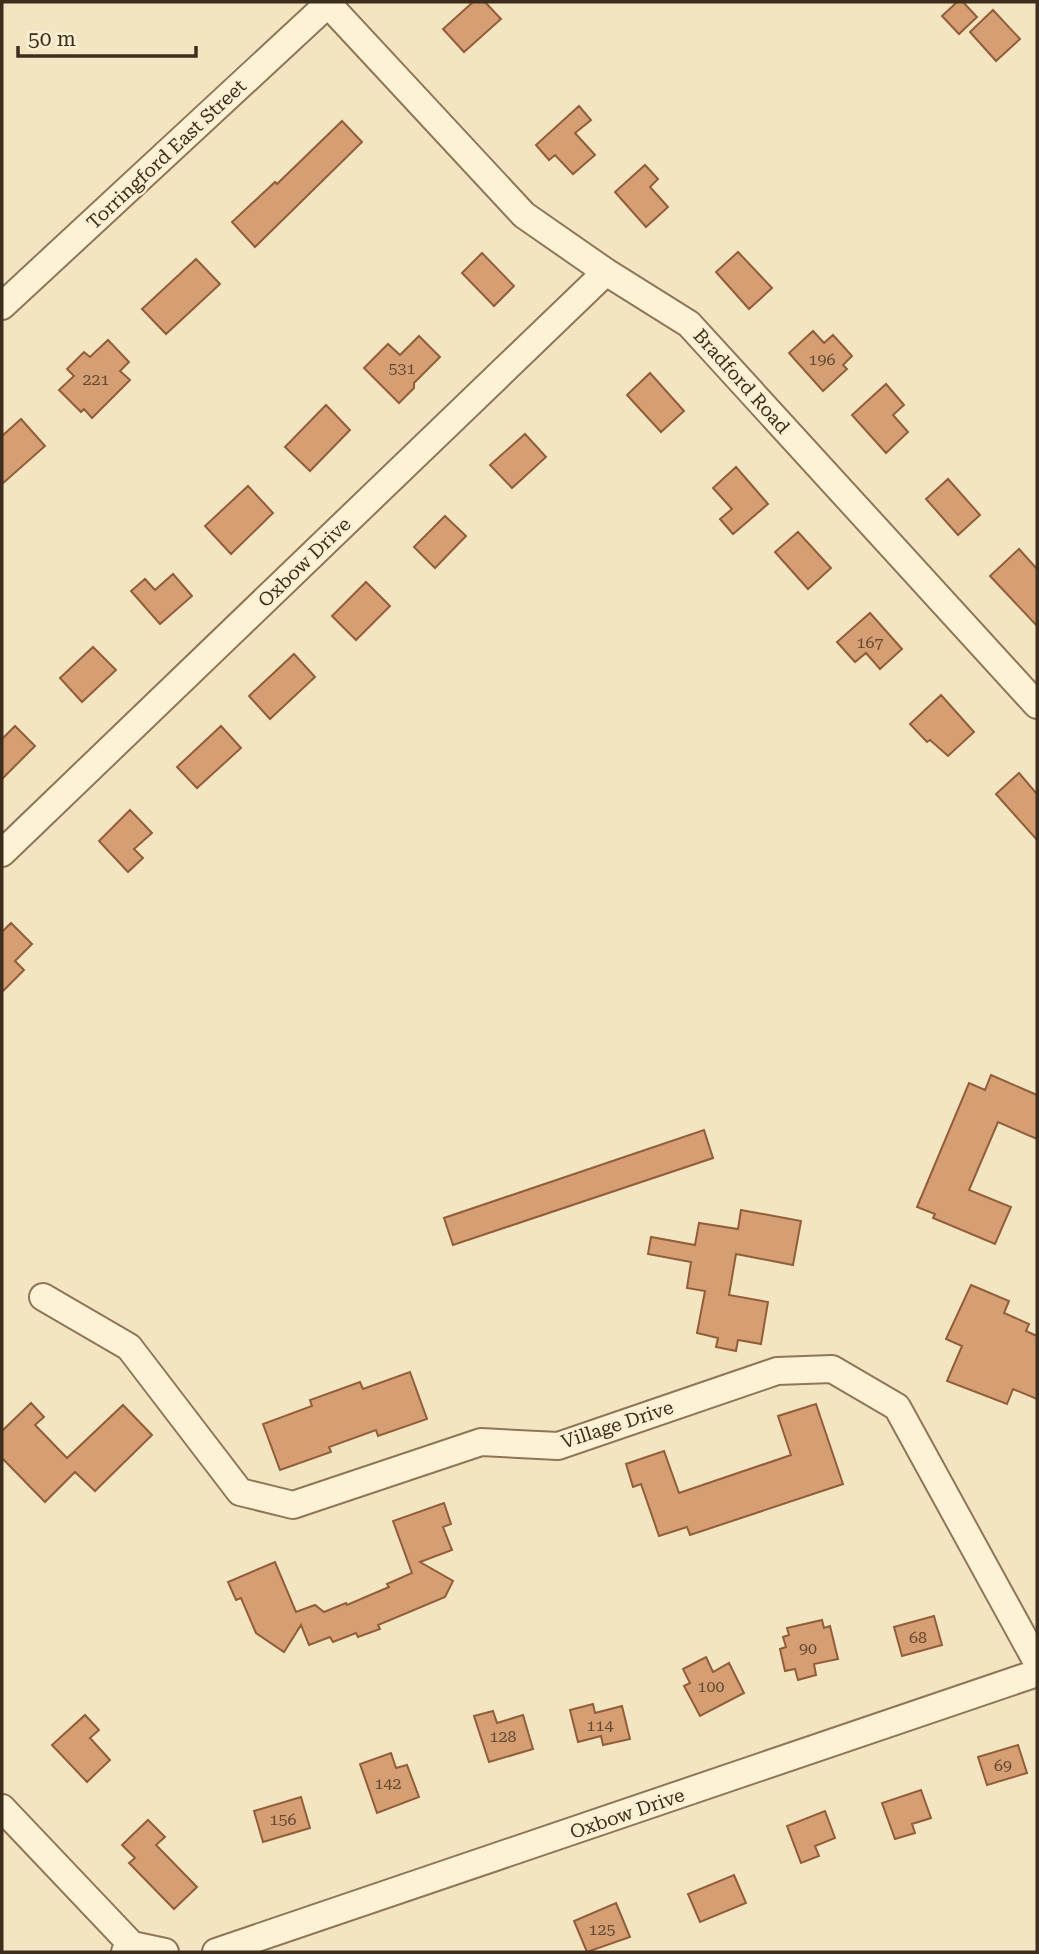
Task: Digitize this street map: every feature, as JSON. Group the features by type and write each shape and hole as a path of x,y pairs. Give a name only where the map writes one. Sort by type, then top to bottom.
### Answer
{"street":[{"name":"Bradford Road","path":"329,3 524,215 606,272 689,324 1037,705"},
{"name":"Torringford East Street","path":"2,306 329,3"},
{"name":"Oxbow Drive","path":"2,853 606,272"},
{"name":"Village Drive","path":"43,1297 129,1348 240,1492 293,1506 481,1442 558,1446 777,1371 832,1369 897,1407 1037,1662"},
{"name":"Oxbow Drive","path":"216,1952 1037,1672"},
{"path":"2,1808 129,1949 165,1952"}],"building":[{"path":"473,2 485,2 501,19 464,52 443,29"},
{"path":"957,2 963,2 977,17 959,34 942,16"},
{"path":"993,10 1020,39 996,61 970,32"},
{"path":"579,106 591,120 575,133 595,155 573,174 555,155 549,160 536,145"},
{"path":"342,121 362,142 255,247 232,222 275,182 277,184"},
{"path":"645,165 658,179 650,187 668,207 646,227 615,192"},
{"path":"738,252 772,288 749,309 716,272"},
{"path":"482,253 514,286 494,306 462,273"},
{"path":"196,259 220,284 166,334 142,309"},
{"path":"813,331 824,343 833,335 852,356 843,365 847,369 823,391 789,353"},
{"path":"419,336 440,357 414,383 414,388 399,403 364,368 388,344 400,355"},
{"path":"108,340 129,362 120,371 130,380 92,418 84,409 81,412 59,390 74,376 67,369 84,352 90,357"},
{"path":"650,373 684,411 661,432 627,395"},
{"path":"886,384 904,405 893,415 908,432 886,453 852,415"},
{"path":"326,405 350,430 310,471 285,447"},
{"path":"21,419 45,446 2,484 2,436"},
{"path":"525,434 546,457 512,488 490,465"},
{"path":"736,467 768,504 733,534 720,519 732,509 713,488"},
{"path":"948,479 980,515 958,535 926,499"},
{"path":"248,486 273,513 231,554 205,526"},
{"path":"445,516 466,536 435,568 414,547"},
{"path":"798,532 831,568 808,589 775,552"},
{"path":"1019,549 1037,569 1037,626 990,576"},
{"path":"173,574 192,596 160,624 131,591 145,579 155,590"},
{"path":"366,582 390,606 356,640 332,616"},
{"path":"870,613 902,649 880,669 866,653 855,662 837,642"},
{"path":"93,647 116,670 82,702 60,678"},
{"path":"294,654 315,677 270,719 249,696"},
{"path":"941,695 974,732 948,756 930,740 927,742 910,724"},
{"path":"15,726 35,746 2,779 2,739"},
{"path":"221,726 241,748 197,788 177,767"},
{"path":"1019,773 1037,794 1037,840 996,794"},
{"path":"130,810 152,833 134,849 143,858 128,872 99,841"},
{"path":"11,923 32,944 15,961 24,970 2,992 2,932"},
{"path":"991,1075 1037,1095 1037,1139 998,1122 969,1190 1011,1207 995,1244 933,1218 935,1214 917,1207 969,1083 985,1090"},
{"path":"704,1130 713,1158 453,1245 444,1218"},
{"path":"741,1210 801,1221 793,1265 736,1254 729,1295 768,1302 761,1344 738,1340 736,1351 716,1347 718,1338 697,1333 705,1291 687,1288 691,1262 648,1254 651,1237 695,1245 699,1223 738,1229"},
{"path":"971,1285 1009,1301 1004,1313 1029,1324 1026,1331 1037,1336 1037,1399 1013,1389 1007,1404 947,1381 962,1346 946,1339"},
{"path":"410,1372 427,1419 378,1436 376,1430 329,1447 331,1452 280,1470 263,1424 312,1406 310,1400 360,1382 363,1389"},
{"path":"31,1403 44,1417 35,1425 67,1458 123,1405 152,1435 95,1491 75,1472 45,1502 2,1458 2,1431"},
{"path":"816,1404 843,1484 690,1535 687,1527 659,1536 641,1484 633,1487 626,1464 664,1451 679,1493 791,1455 778,1416"},
{"path":"444,1503 451,1524 443,1527 452,1550 420,1562 453,1581 445,1597 378,1625 380,1629 358,1637 356,1633 333,1642 330,1637 309,1645 301,1625 284,1652 256,1633 241,1598 236,1600 228,1582 275,1562 296,1612 315,1605 324,1612 346,1603 347,1605 389,1587 387,1584 412,1573 393,1521"},
{"path":"934,1616 942,1645 902,1656 894,1627"},
{"path":"822,1620 824,1628 830,1626 838,1659 814,1664 816,1675 798,1680 795,1669 785,1671 780,1649 786,1647 783,1637 789,1635 787,1628"},
{"path":"706,1657 713,1672 729,1663 744,1693 700,1716 684,1686 690,1683 683,1669"},
{"path":"593,1704 595,1713 622,1706 630,1739 603,1745 601,1736 578,1742 570,1710"},
{"path":"493,1711 497,1723 523,1715 533,1749 489,1762 474,1716"},
{"path":"85,1715 99,1730 90,1738 110,1760 87,1782 52,1745"},
{"path":"1018,1745 1027,1773 987,1785 978,1757"},
{"path":"391,1753 396,1768 407,1765 419,1797 377,1813 360,1764"},
{"path":"921,1790 931,1818 912,1824 915,1833 895,1839 882,1803"},
{"path":"301,1797 310,1828 263,1842 254,1811"},
{"path":"825,1811 835,1838 815,1846 819,1856 801,1863 787,1826"},
{"path":"148,1820 165,1837 156,1845 197,1887 174,1909 129,1863 135,1858 122,1845"},
{"path":"734,1875 746,1903 700,1922 688,1894"},
{"path":"616,1903 630,1937 587,1952 574,1921"}]}
